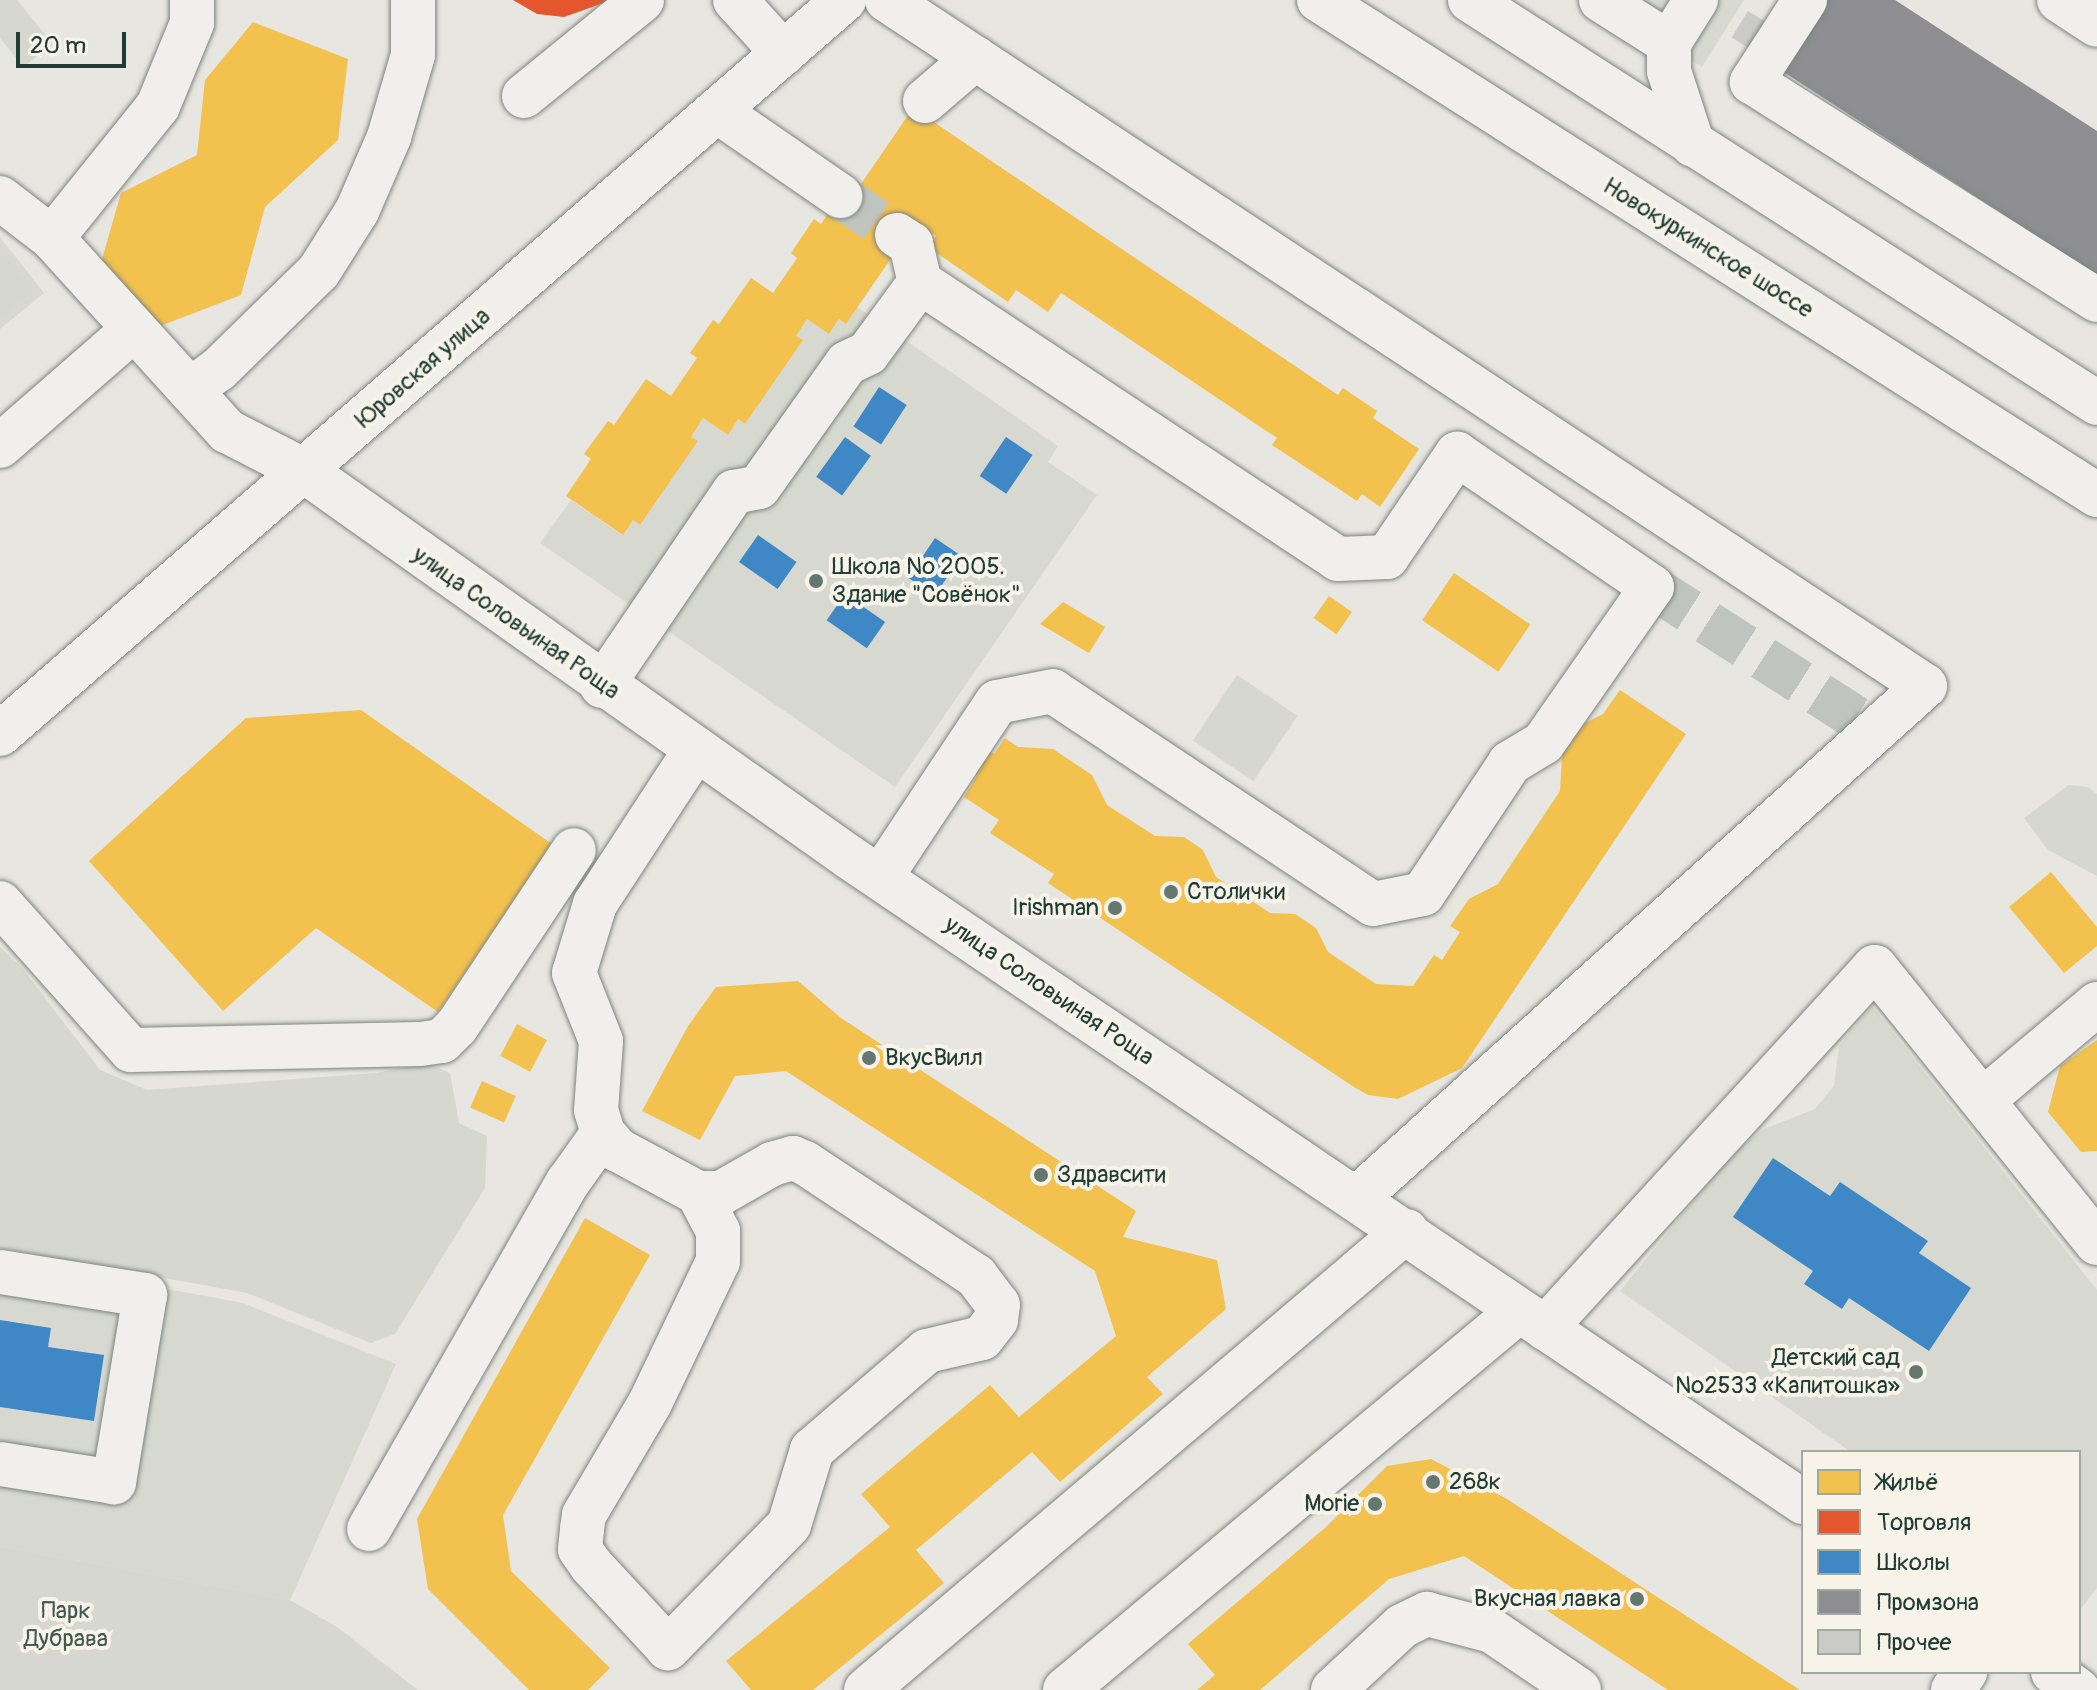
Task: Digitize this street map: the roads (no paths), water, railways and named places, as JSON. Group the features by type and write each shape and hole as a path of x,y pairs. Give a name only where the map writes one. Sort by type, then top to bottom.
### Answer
{"street":[{"path":"52,238 158,106 192,23 192,0"},
{"path":"190,390 319,271 357,211 389,137 413,55 413,0"},
{"path":"524,96 642,0"},
{"path":"735,0 807,28"},
{"name":"Юровская улица","path":"0,734 717,111 807,28 844,0"},
{"path":"887,0 1925,686 1357,1198"},
{"name":"Новокуркинское шоссе","path":"1319,0 2097,495"},
{"path":"1470,0 2097,403"},
{"path":"1601,0 1669,43"},
{"path":"1693,145 1669,71 1669,43 1696,0"},
{"path":"1805,0 1752,82 2097,300"},
{"path":"2059,0 2097,25"},
{"path":"925,101 975,58"},
{"path":"717,111 840,196"},
{"name":"улица Соловьиная Роща","path":"0,198 52,238 227,431 303,470 602,686 880,878 1801,1501"},
{"path":"880,878 997,702 1053,691 1373,904 1423,894 1510,763 1543,743 1652,587 1457,454 1387,557 1338,559 920,282 911,244 897,235"},
{"path":"602,686 734,492 759,487 847,363 868,353 920,282"},
{"path":"0,446 134,329"},
{"path":"696,749 595,904 574,973 601,1041 596,1110 603,1133 618,1150 698,1193 721,1193 772,1164 793,1158 976,1276 998,1305 996,1320 982,1338 927,1351 812,1450 789,1525 668,1648 591,1565 580,1549 584,1515 650,1403 718,1261 718,1231 698,1193"},
{"path":"0,903 131,1050 149,1052 442,1041 533,914 574,850"},
{"path":"533,914 583,945"},
{"path":"1065,1690 1532,1319 1875,967 2097,1243"},
{"path":"1983,1100 2097,1004"},
{"path":"369,1529 568,1182 603,1133"},
{"path":"866,1690 1406,1231"},
{"path":"0,1272 145,1295 114,1482 0,1464"},
{"path":"1333,1690 1402,1626 1427,1614 1492,1631 1579,1690"},
{"path":"2056,1674 2078,1690"}],"tunnel":[{"path":"840,196 897,235"},
{"path":"1652,587 1876,731"}],"place":[{"name":"Школа № 2005. Здание \"Совёнок\"","path":"816,581"},
{"name":"Столички","path":"1171,892"},
{"name":"Irishman","path":"1115,908"},
{"name":"ВкусВилл","path":"869,1058"},
{"name":"Здравсити","path":"1041,1175"},
{"name":"Детский сад №2533 «Капитошка»","path":"1916,1372"},
{"name":"268к","path":"1433,1482"},
{"name":"Morie","path":"1375,1504"},
{"name":"Вкусная лавка","path":"1637,1599"}],"park label":[{"name":"Парк Дубрава","path":"66,1625"}]}
